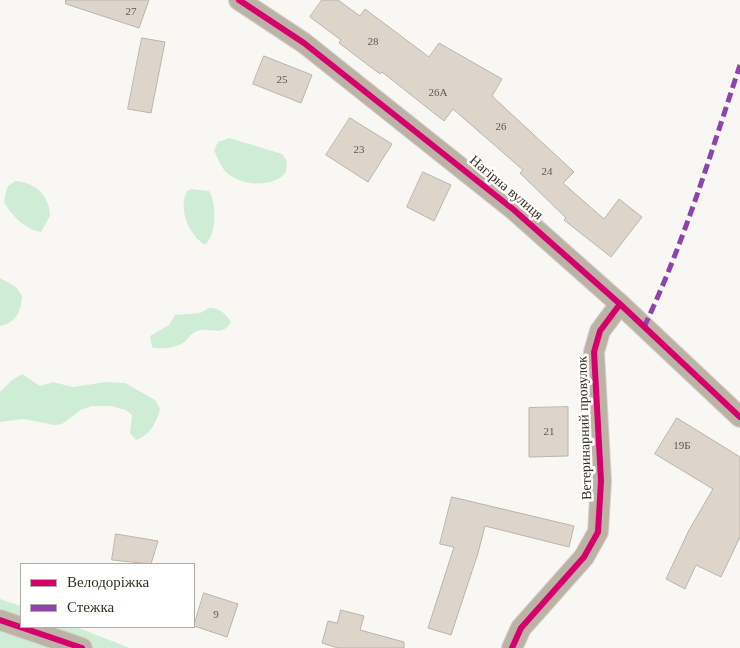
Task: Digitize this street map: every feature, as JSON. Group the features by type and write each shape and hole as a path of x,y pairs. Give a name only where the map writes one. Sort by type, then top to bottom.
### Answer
{"street":[{"name":"Нагірна вулиця","path":"239,0 304,43 514,210 620,304 740,417"},
{"name":"Ветеринарний провулок","path":"512,648 521,628 584,557 598,532 602,481 594,352 600,331 620,304"},
{"path":"0,620 20,627"},
{"path":"23,628 82,648"}],"green space":[{"path":"229,138 282,154 287,161 286,172 273,181 265,183 247,182 231,176 223,169 214,150 218,142"},
{"path":"15,181 34,187 44,196 50,216 41,232 35,231 20,221 4,202 7,187"},
{"path":"191,189 209,191 212,197 214,227 205,245 189,228 184,213 184,198 187,191"},
{"path":"0,278 16,287 22,296 17,316 5,325 0,326"},
{"path":"209,308 219,310 227,316 231,322 227,327 219,331 200,330 192,334 180,345 164,348 152,347 150,336 169,325 175,315 200,313"},
{"path":"22,374 40,386 53,382 73,387 106,382 125,383 155,400 160,409 159,414 149,431 136,440 130,433 132,415 126,410 110,406 92,406 81,410 62,424 54,425 24,419 0,422 0,392 11,381"},
{"path":"0,599 20,606 20,628 79,628 130,648 0,648"}],"building":[{"path":"66,0 149,0 139,28 66,4"},
{"path":"322,0 338,0 360,16 365,9 429,57 439,43 502,79 492,96 574,172 563,183 604,219 619,199 642,217 611,257 564,220 566,218 520,173 523,170 453,109 444,121 382,72 380,74 339,43 341,40 310,17"},
{"path":"142,38 165,42 151,113 128,109"},
{"path":"264,56 312,75 301,103 253,84"},
{"path":"350,118 392,144 368,182 326,155"},
{"path":"423,172 451,185 434,221 407,207"},
{"path":"568,407 568,456 529,457 529,408"},
{"path":"677,418 740,457 740,537 721,577 696,565 685,589 666,579 689,530 713,489 655,454"},
{"path":"452,497 574,526 569,547 485,526 451,635 428,628 454,547 440,544"},
{"path":"116,534 158,541 151,563 112,560"},
{"path":"204,593 238,604 227,637 195,626"},
{"path":"341,610 364,616 360,630 404,642 404,648 338,648 322,643 328,621 337,623"}],"marked path":[{"path":"644,327 672,263 740,65"}],"cycle path":[{"path":"239,0 304,43 514,210 620,304 740,417"},
{"path":"512,648 521,628 584,557 598,532 601,481 594,352 600,331 620,304"},
{"path":"0,620 20,627"},
{"path":"23,628 82,648"}]}
